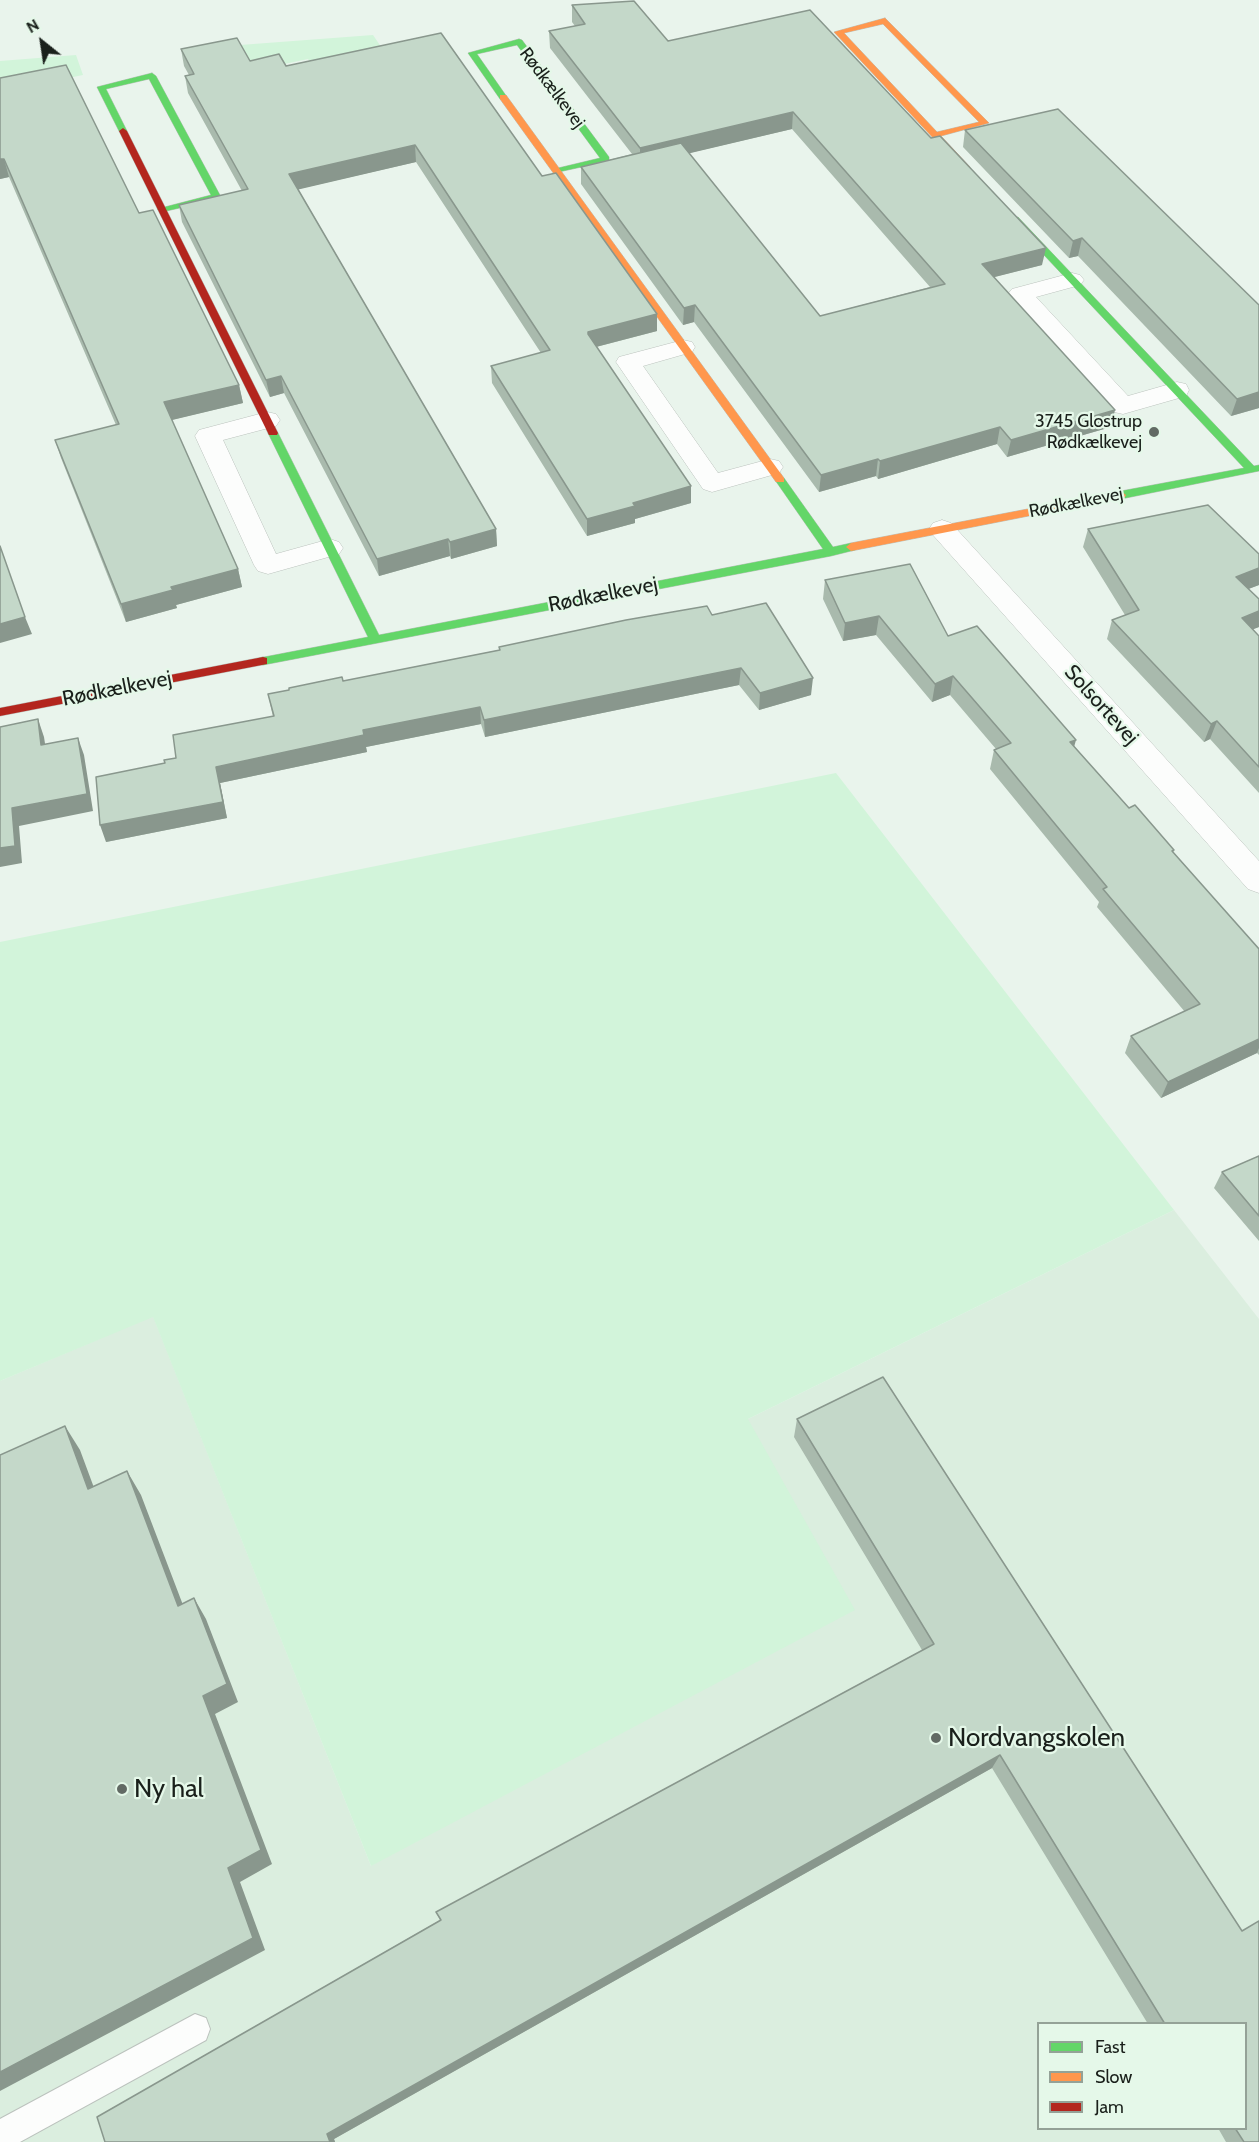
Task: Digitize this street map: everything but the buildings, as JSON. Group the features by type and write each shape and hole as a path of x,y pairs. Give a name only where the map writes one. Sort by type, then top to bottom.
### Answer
{"street":[{"path":"936,135 985,123 885,21 838,32 979,181"},
{"name":"Rødkælkevej","path":"557,171 606,159 519,42 472,53 831,552"},
{"path":"162,209 216,197 152,76 101,87 375,639"},
{"name":"Rødkælkevej","path":"1002,206 1177,390 1255,468"},
{"path":"1072,280 1020,294 1123,406 1177,390"},
{"path":"683,347 628,362 712,483 770,467"},
{"path":"267,420 208,436 268,565 330,548"},
{"name":"Rødkælkevej","path":"0,712 1255,468"},
{"name":"Solsortevej","path":"942,529 1259,881"}],"lane":[{"path":"0,2136 195,2029"}],"shaded area":[{"name":"Nordvangskolen","path":"1174,1210 1259,1319 1259,2142 0,2142 0,1381 153,1316 371,1866 748,1419"}],"green space":[{"path":"373,35 388,57 317,72 308,59 256,70 240,45"},
{"path":"76,55 83,75 0,92 0,61"},
{"path":"836,773 1174,1210 748,1419 855,1610 371,1866 153,1317 0,1381 0,942"}],"traffic: fast":[{"path":"503,97 472,53 519,42 606,159 557,171"},
{"path":"123,131 101,87 152,76 216,197 162,209"},
{"path":"1015,219 1251,469"},
{"path":"273,433 375,639"},
{"path":"1121,495 1259,468"},
{"path":"780,480 831,552"},
{"path":"263,661 851,547"}],"traffic: slow":[{"path":"936,135 985,123 885,21 838,32 967,169"},
{"path":"503,97 780,480"},
{"path":"851,547 1121,495"}],"traffic: jam":[{"path":"123,131 273,433"},
{"path":"0,712 263,661"}],"place":[{"name":"3745 Glostrup Rødkælkevej","path":"1154,432"},
{"name":"Nordvangskolen","path":"936,1738"},
{"name":"Ny hal","path":"122,1789"}]}
